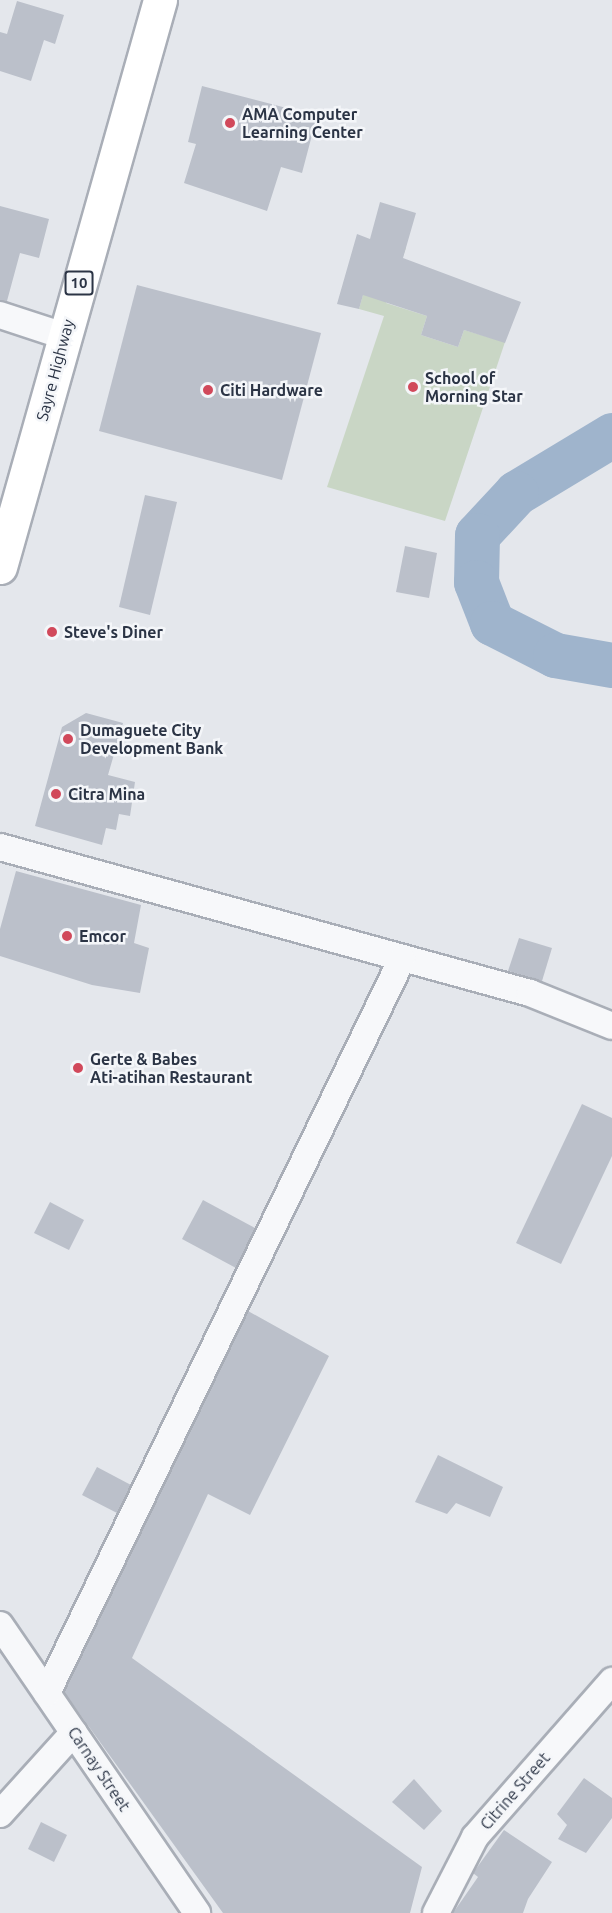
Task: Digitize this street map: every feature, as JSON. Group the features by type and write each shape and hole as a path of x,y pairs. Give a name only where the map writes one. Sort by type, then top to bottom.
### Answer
{"highway":[{"name":"Sayre Highway","path":"0,567 160,0"}],"street":[{"path":"0,315 64,336"},
{"path":"0,847 530,993 612,1026"},
{"path":"47,1693 402,959"},
{"name":"Carnay Street","path":"0,1625 197,1913"},
{"name":"Citrine Street","path":"436,1913 475,1837 612,1681"},
{"path":"0,1814 74,1732"}],"green space":[{"path":"378,241 406,248 386,303 427,316 421,335 458,347 464,330 505,342 445,521 327,487 384,316 359,309"}],"building":[{"path":"17,1 64,15 55,44 44,40 31,81 0,71 0,32 7,34"},
{"path":"202,86 317,116 302,173 281,167 267,211 184,183 196,144 188,142"},
{"path":"380,202 416,213 403,258 521,302 505,343 464,330 458,347 421,335 427,316 363,295 359,309 337,304 357,234 370,239"},
{"path":"0,206 49,219 39,258 20,253 7,301 0,300"},
{"name":"Citi Hardware","path":"137,285 321,333 282,480 99,431"},
{"path":"145,495 177,502 150,615 119,607"},
{"path":"405,546 437,553 429,598 396,592"},
{"path":"86,713 123,723 108,775 135,782 130,816 119,814 116,830 106,828 102,845 35,826 62,727"},
{"name":"Emcor","path":"16,871 141,905 134,943 149,948 140,993 92,985 0,956 0,929"},
{"path":"519,938 552,948 542,981 508,971"},
{"path":"582,1104 612,1118 612,1156 561,1264 516,1243"},
{"path":"203,1200 255,1228 236,1268 182,1239"},
{"path":"50,1202 84,1220 69,1250 34,1233"},
{"path":"248,1311 329,1356 250,1515 208,1494 132,1658 422,1867 410,1913 223,1913 64,1692"},
{"path":"438,1455 503,1487 490,1517 456,1503 447,1514 415,1502"},
{"path":"97,1467 131,1485 117,1513 82,1495"},
{"path":"584,1778 612,1798 612,1818 586,1853 558,1839 567,1825 557,1814"},
{"path":"414,1779 442,1811 424,1830 392,1802"},
{"path":"41,1822 67,1835 54,1862 28,1849"},
{"path":"504,1830 552,1862 528,1899 523,1913 453,1913 478,1877 473,1873"}],"waterway":[{"path":"612,435 516,493 477,535 476,582 492,623 555,655 612,665"}],"place":[{"name":"AMA Computer Learning Center","path":"230,123"},
{"name":"School of Morning Star","path":"413,387"},
{"name":"Citi Hardware","path":"208,390"},
{"name":"Steve's Diner","path":"52,632"},
{"name":"Dumaguete City Development Bank","path":"68,739"},
{"name":"Citra Mina","path":"56,794"},
{"name":"Emcor","path":"67,936"},
{"name":"Gerte & Babes Ati-atihan Restaurant","path":"78,1068"}]}
